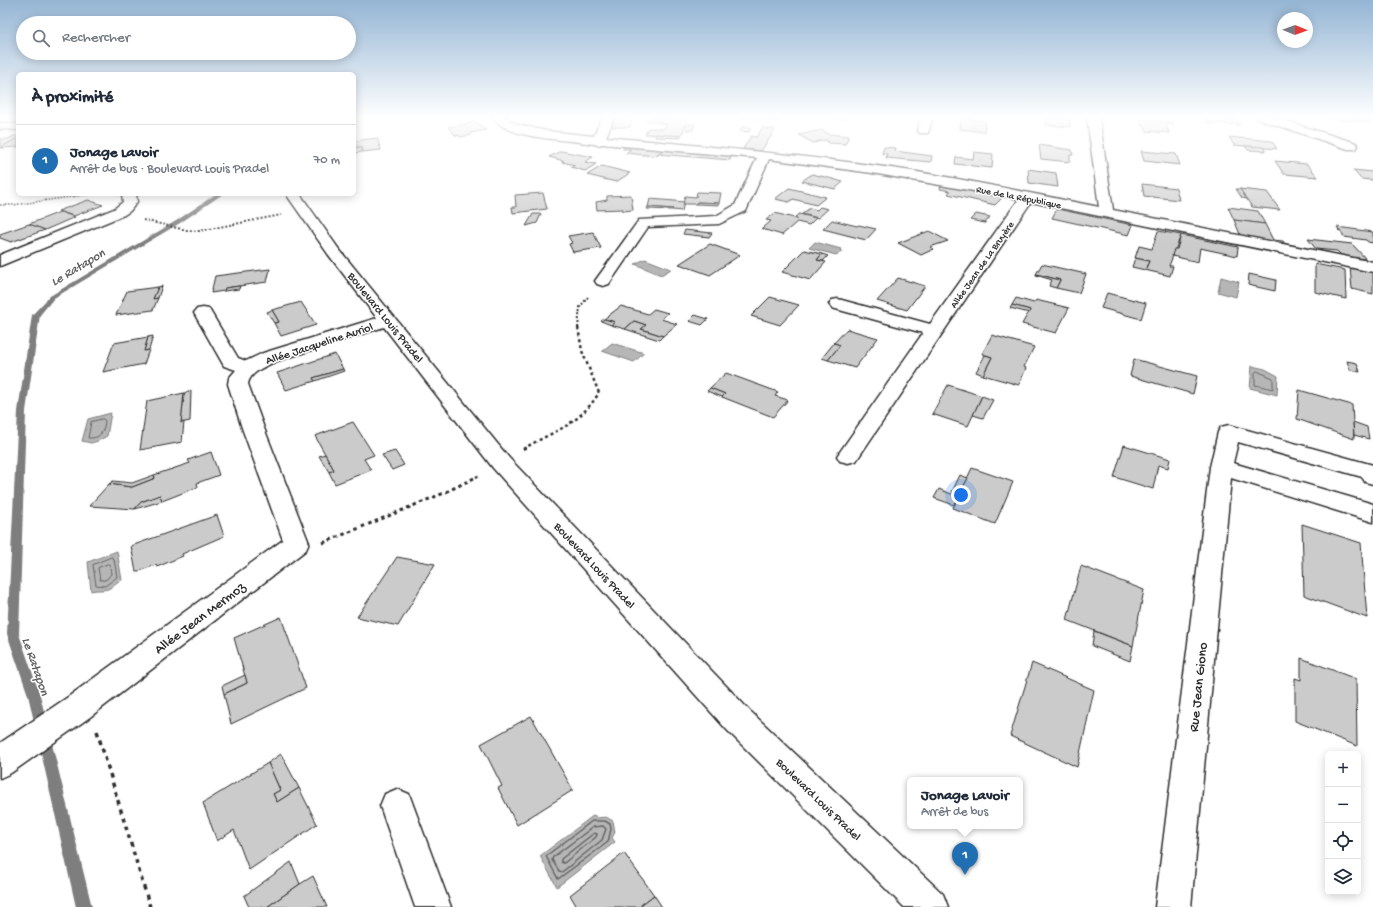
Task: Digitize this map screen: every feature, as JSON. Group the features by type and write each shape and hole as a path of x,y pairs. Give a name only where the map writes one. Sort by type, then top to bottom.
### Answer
{"street":[{"path":"603,281 644,223 719,220 741,208 763,159"},
{"name":"Rue de la République","path":"798,159 872,169 1027,197 1373,267"},
{"path":"1099,159 1108,214"},
{"path":"0,261 116,214 130,202 128,196"},
{"name":"Allée Jean de La Bruyère","path":"848,456 1027,197"},
{"name":"Boulevard Louis Pradel","path":"298,202 333,251 501,463 738,720 930,907"},
{"path":"838,304 935,331"},
{"name":"Allée Jacqueline Auriol","path":"203,313 231,362 249,368"},
{"name":"Allée Jacqueline Auriol","path":"297,543 253,428 238,384 239,378 249,368 270,357 389,320"},
{"name":"Rue Jean Giono","path":"1174,907 1222,467 1229,432 1371,472 1373,476"},
{"path":"1222,467 1373,513"},
{"name":"Allée Jean Mermoz","path":"0,762 79,707 297,543"},
{"path":"397,806 433,907"}],"path":[{"path":"0,205 20,204 77,196"},
{"path":"116,214 186,230 199,231 265,219 298,202"},
{"path":"297,543 317,545 331,541 444,493 501,463 535,442 566,427 590,408 599,393 590,374 578,332 581,305 603,281"},
{"path":"79,707 95,725 150,907"}],"water":[{"path":"815,242 841,249 840,250 842,252 836,255 809,248"},
{"path":"645,259 671,269 661,275 635,264"},
{"path":"1221,277 1239,282 1236,297 1218,292"},
{"path":"612,343 644,353 634,362 602,351"},
{"path":"1252,366 1265,369 1278,376 1277,395 1250,388"},
{"path":"111,413 107,436 91,443 82,441 88,419"},
{"path":"117,551 122,580 108,589 91,591 88,562"},
{"path":"594,815 597,818 606,817 613,821 615,832 612,838 615,842 557,887 540,856"}],"building":[{"path":"558,159 589,159 585,162 596,164 585,171 571,167 575,165 562,162 564,161"},
{"path":"901,159 931,159 931,162"},
{"path":"956,159 993,159 992,168 955,164"},
{"path":"1044,159 1070,159 1070,162"},
{"path":"1143,159 1178,159 1180,165 1144,161"},
{"path":"1275,161 1307,164 1318,177 1284,174"},
{"path":"602,166 630,173 616,182 587,175"},
{"path":"1028,169 1056,173 1058,187 1029,183"},
{"path":"1353,170 1373,172 1373,180 1361,179"},
{"path":"812,174 843,182 835,189 802,181"},
{"path":"941,184 1003,197 995,205 948,194 950,191 940,189"},
{"path":"1142,184 1176,188 1179,200 1144,196"},
{"path":"789,188 826,197 816,205 793,199 789,202 775,199"},
{"path":"1236,189 1240,189 1247,199 1242,198"},
{"path":"1240,189 1267,192 1280,210 1252,207"},
{"path":"697,192 721,193 719,203 697,202 696,204 683,204 685,196 696,197"},
{"path":"543,193 547,209 513,213 512,207 516,207 515,195"},
{"path":"631,195 633,210 597,210 596,202 607,200 607,196"},
{"path":"650,199 684,202 682,211 648,207"},
{"path":"88,200 103,205 74,216 58,211"},
{"path":"697,202 719,203 719,205 696,204"},
{"path":"648,207 673,209 647,209"},
{"path":"820,207 828,209 818,218 802,214 810,208 817,210"},
{"path":"1228,207 1258,211 1265,224 1234,220"},
{"path":"1057,209 1133,225 1129,235 1052,218"},
{"path":"60,212 75,217 45,230 29,224"},
{"path":"775,213 798,219 795,217 799,214 816,218 809,225 797,222 782,235 762,229 771,221 766,220"},
{"path":"533,214 541,214 537,223 526,226"},
{"path":"976,214 990,217 985,223 970,220"},
{"path":"832,220 876,229 866,240 823,229"},
{"path":"1234,220 1265,224 1273,240 1283,241 1286,246 1242,239"},
{"path":"29,224 45,230 11,242 0,238 0,234"},
{"path":"1337,227 1373,232 1373,243 1366,240 1344,237"},
{"path":"685,230 712,233 709,237 683,234"},
{"path":"929,231 948,241 930,247 934,249 921,255 898,243"},
{"path":"1158,231 1181,235 1169,266 1173,266 1170,276 1145,270 1149,261 1135,258 1139,246 1152,249"},
{"path":"593,232 601,248 573,252 569,244 572,243 568,236"},
{"path":"1181,235 1238,247 1237,256 1200,248 1198,262 1172,256 1174,249 1177,249"},
{"path":"1308,239 1352,244 1366,259 1342,256 1337,251 1316,249"},
{"path":"710,244 740,255 710,275 679,264"},
{"path":"804,250 822,254 817,260 826,262 810,280 782,272"},
{"path":"822,254 828,256 823,261 817,260"},
{"path":"1135,258 1149,261 1145,270 1132,267"},
{"path":"1042,264 1086,274 1079,293 1056,288 1060,280 1036,274"},
{"path":"1315,264 1345,270 1346,299 1315,292"},
{"path":"1350,267 1373,271 1373,294 1352,289"},
{"path":"270,269 267,282 225,288 224,291 211,293 215,276"},
{"path":"1036,274 1060,280 1056,288 1049,286 1052,280"},
{"path":"1249,274 1276,280 1275,291 1248,285"},
{"path":"898,278 925,286 907,310 877,301"},
{"path":"162,286 158,298 153,299 158,287"},
{"path":"240,286 239,289 224,291 225,288"},
{"path":"158,287 153,299 158,298 153,310 116,315 127,291"},
{"path":"1107,293 1146,303 1141,319 1101,308"},
{"path":"770,297 799,305 780,325 751,316"},
{"path":"1016,298 1034,303 1036,300 1069,308 1056,333 1022,324 1030,310 1012,305"},
{"path":"301,302 316,325 281,336 274,323 279,322 272,310"},
{"path":"1012,305 1030,310 1029,313 1010,308"},
{"path":"621,306 648,314 654,309 668,313 661,319 677,324 663,336 641,329 646,325 634,321 625,329 611,325 615,322 604,319"},
{"path":"272,310 279,322 274,323 267,312"},
{"path":"695,315 708,319 702,325 689,321"},
{"path":"604,319 615,322 611,325 601,321"},
{"path":"634,321 646,325 641,329 663,336 659,340 625,329"},
{"path":"847,329 878,338 855,368 828,360 840,345 834,343"},
{"path":"992,335 1034,347 1024,367 1026,368 1019,385 983,375 992,357 982,354"},
{"path":"153,336 149,350 144,351 148,337"},
{"path":"148,337 144,351 149,350 144,364 103,372 114,343"},
{"path":"834,343 840,345 828,360 822,358"},
{"path":"335,354 343,369 313,378 315,381 286,390 277,373"},
{"path":"985,355 992,357 983,375 976,372"},
{"path":"1134,359 1197,376 1193,394 1130,376"},
{"path":"1347,361 1357,363 1360,372 1350,370"},
{"path":"343,369 344,371 315,381 313,378"},
{"path":"726,373 778,392 775,396 788,400 773,417 722,397 725,394 710,388"},
{"path":"948,385 982,396 968,426 932,414"},
{"path":"710,388 725,394 722,397 707,391"},
{"path":"1299,390 1352,405 1354,439 1297,419"},
{"path":"191,391 190,421 181,423 184,393"},
{"path":"184,393 181,423 184,422 182,442 140,450 147,401"},
{"path":"982,396 993,400 983,418 973,415"},
{"path":"353,422 374,455 364,459 371,470 335,484 329,472 334,470 315,436"},
{"path":"1353,422 1367,427 1369,439 1354,435"},
{"path":"1124,445 1170,459 1168,468 1158,465 1153,489 1114,477"},
{"path":"395,451 404,465 392,470 382,455"},
{"path":"211,452 219,475 197,483 198,487 162,501 160,495 141,502 135,509 89,506 109,484 132,487 155,478 154,475 190,463 188,460"},
{"path":"325,454 334,470 329,472 319,456"},
{"path":"972,468 1013,482 995,524 953,508"},
{"path":"154,475 155,478 132,487 109,484 113,481 132,483"},
{"path":"960,475 968,478 959,495 952,492"},
{"path":"939,489 959,497 954,505 934,498"},
{"path":"160,495 162,501 135,509 141,502"},
{"path":"217,515 224,536 182,554 183,556 157,567 156,565 136,572 131,546"},
{"path":"1302,524 1361,543 1367,618 1304,595"},
{"path":"397,557 435,564 398,626 357,617"},
{"path":"1081,566 1144,590 1133,646 1067,620"},
{"path":"281,617 306,688 231,724 224,694 247,683 234,638"},
{"path":"1094,631 1133,646 1130,661 1092,646"},
{"path":"1301,658 1356,679 1357,746 1295,721 1295,678 1301,680"},
{"path":"1032,663 1094,690 1077,767 1010,736"},
{"path":"245,675 247,683 224,694 222,686"},
{"path":"531,716 573,790 517,825 498,788 502,786 481,744"},
{"path":"281,754 299,788 277,802 273,794 280,790 268,763"},
{"path":"268,763 280,790 273,794 277,802 299,788 317,824 249,870 234,830 217,841 203,803"},
{"path":"624,853 654,895 641,905 642,907 577,907 570,895"},
{"path":"291,862 300,884 267,907 249,907 244,896"},
{"path":"313,876 327,907 267,907 300,884"},
{"path":"654,895 662,907 642,907 641,905"}],"waterway":[{"name":"Le Ratapon","path":"84,907 34,695 13,634 22,411 36,315 52,297 178,222 217,196"}],"place":[{"name":"Jonage Lavoir","path":"965,875"}]}
